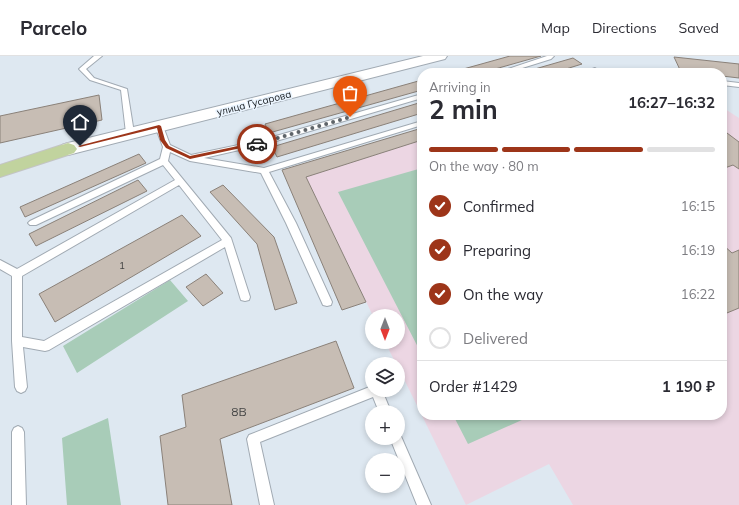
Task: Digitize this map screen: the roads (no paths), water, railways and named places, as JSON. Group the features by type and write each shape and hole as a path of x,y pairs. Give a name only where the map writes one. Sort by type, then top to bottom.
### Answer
{"main road":[{"name":"улица Гусарова","path":"68,149 440,56"},
{"path":"0,162 68,149"},
{"path":"0,170 68,149"}],"lane":[{"path":"99,56 82,69 92,79 124,89 130,133"},
{"path":"516,68 549,58 551,56"},
{"path":"727,84 739,85"},
{"path":"190,158 263,142 417,97"},
{"path":"159,126 163,140 167,147 190,158 264,171 417,125"},
{"path":"164,161 167,147"},
{"path":"164,161 228,241 245,297"},
{"path":"33,223 164,161"},
{"path":"264,171 291,223 327,302"},
{"path":"17,274 180,181"},
{"path":"17,341 45,346 228,241"},
{"path":"0,264 17,274"},
{"path":"17,274 17,341 21,387"},
{"path":"267,505 253,438 376,390 382,405"},
{"path":"18,432 19,505"},
{"path":"399,445 422,504"}]}
